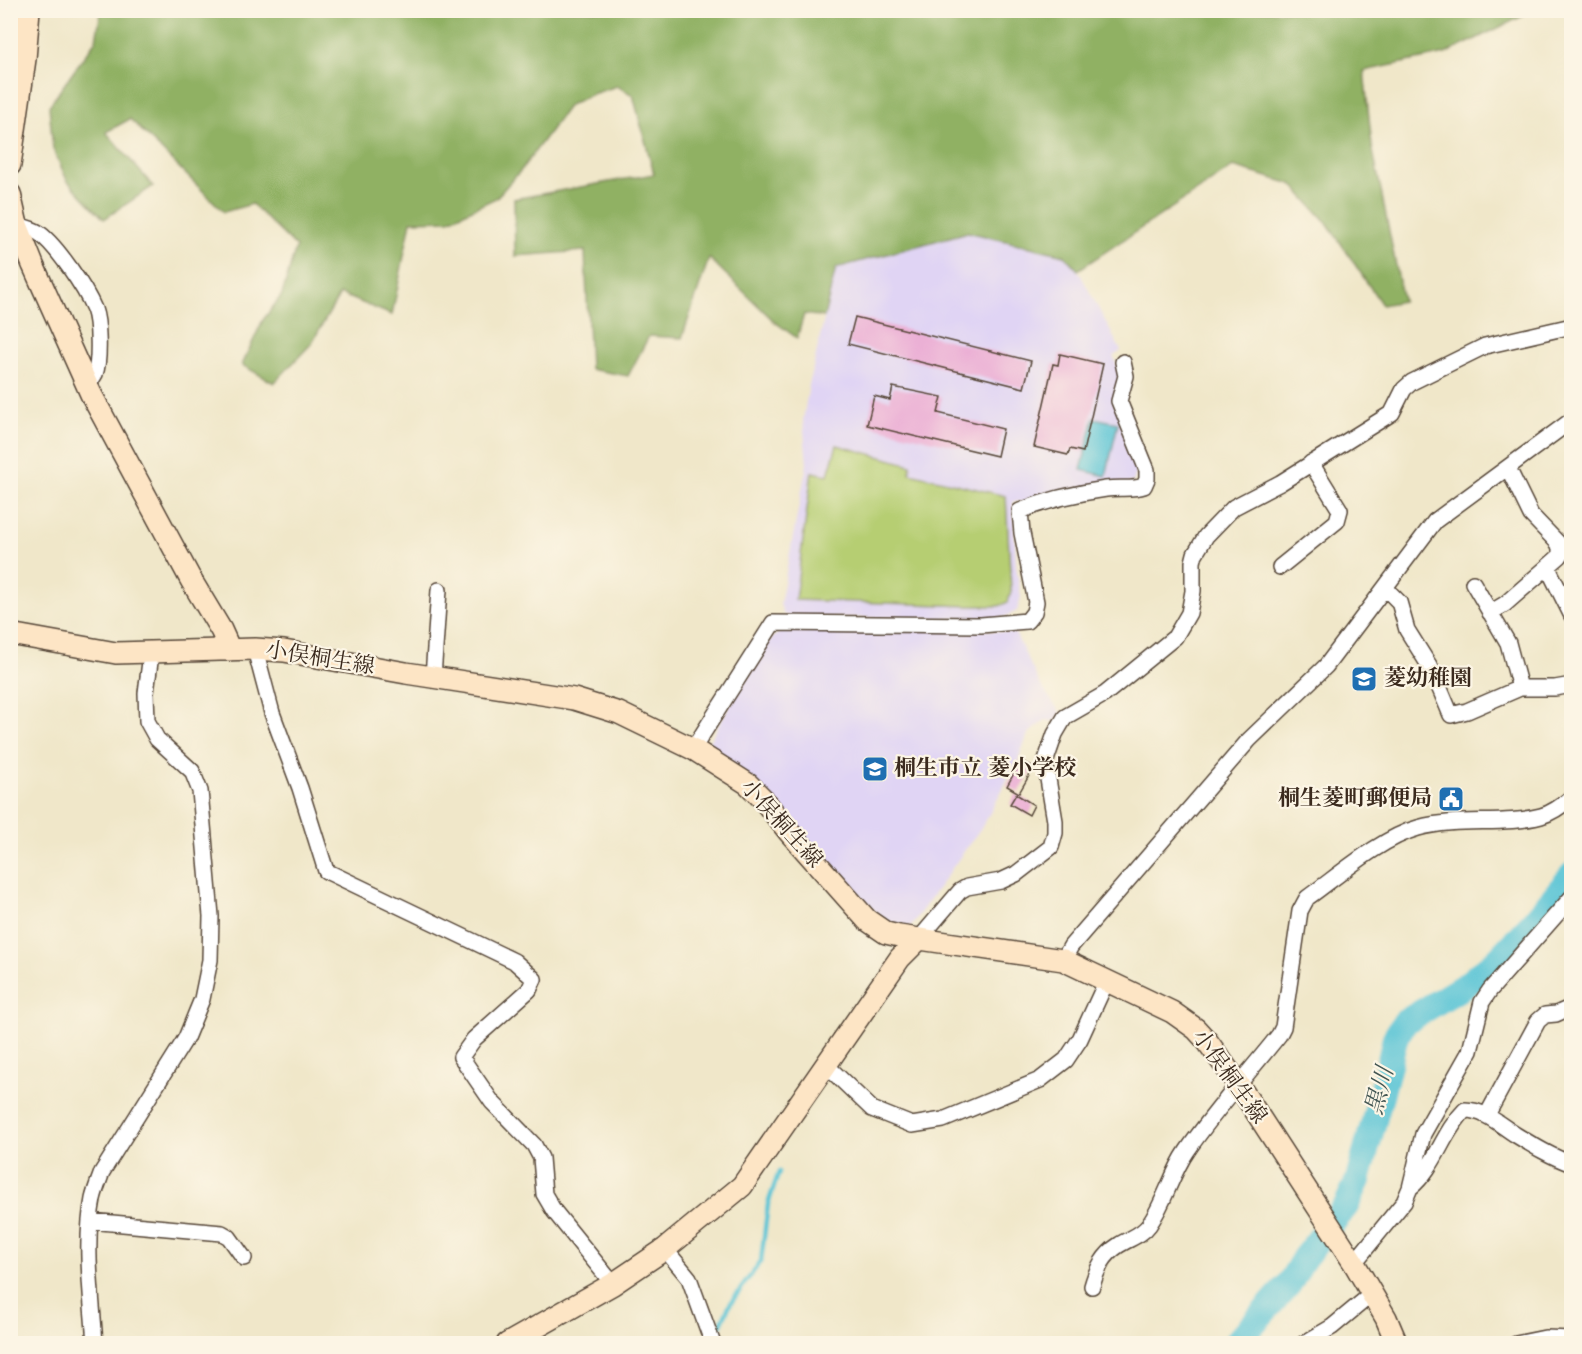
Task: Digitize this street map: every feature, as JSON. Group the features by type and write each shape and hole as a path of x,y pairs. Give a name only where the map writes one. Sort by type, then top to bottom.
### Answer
{"main road":[{"path":"10,165 25,59 29,10"},
{"path":"10,194 17,225 87,385 230,650"},
{"name":"小俣桐生線","path":"10,634 116,653 151,654 255,649 297,653 574,699 619,713 693,749 726,768 756,791 867,920 886,933 1064,960 1172,1012 1196,1029 1208,1041 1238,1084 1354,1263"},
{"path":"507,1344 613,1284 665,1248 742,1186 900,958 919,939"},
{"path":"1354,1263 1372,1293 1397,1344"}],"street":[{"path":"17,225 34,230 46,239 75,277 95,311 98,361 94,377 87,385"},
{"path":"919,939 960,891 967,887 1001,881 1016,874 1051,847 1055,833 1055,821 1046,760 1052,740 1062,721 1070,713 1105,694 1175,637 1190,613 1196,554 1206,536 1234,507 1280,483 1392,413 1404,388 1412,382 1485,346 1572,326"},
{"path":"693,749 773,622 981,625 1027,621 1035,612 1036,602 1022,533 1020,511 1079,493 1113,488 1136,489 1144,486 1147,479 1144,463 1119,401 1126,376 1123,362"},
{"path":"1064,960 1071,946 1218,775 1250,740 1326,666 1435,521 1508,468 1552,432 1572,420"},
{"path":"1281,567 1337,521 1340,515 1340,510 1311,463"},
{"path":"1490,613 1504,604 1560,556 1560,548 1531,515 1508,468"},
{"path":"1548,567 1572,616"},
{"path":"1473,583 1508,643 1520,688"},
{"path":"1385,588 1399,602 1407,630 1432,670 1451,716 1520,688 1555,688 1572,685"},
{"path":"433,677 439,590"},
{"path":"255,649 272,713 300,788 326,871 514,961 534,979 529,990 474,1039 461,1057 492,1102 534,1145 541,1158 544,1194 554,1211 613,1284"},
{"path":"95,1344 90,1269 90,1221 93,1197 102,1172 186,1038 202,999 210,960 211,916 200,791 192,771 157,739 147,721 146,693 151,654"},
{"path":"1092,1286 1102,1259 1119,1245 1141,1235 1148,1226 1176,1169 1283,1027 1300,910 1306,898 1376,848 1417,828 1452,822 1542,816 1572,797"},
{"path":"1354,1263 1404,1202 1410,1188 1423,1134 1470,1051 1482,1002 1572,897"},
{"path":"826,1065 879,1113 912,1125 944,1120 1040,1080 1066,1060 1080,1039 1107,980"},
{"path":"1487,1115 1538,1021 1545,1015 1556,1014 1572,1007"},
{"path":"1410,1188 1423,1178 1455,1120 1465,1110 1487,1115 1555,1158 1572,1164"},
{"path":"90,1221 222,1233 229,1237 244,1258"},
{"path":"665,1248 689,1278 713,1344"},
{"path":"1304,1344 1332,1327 1372,1293"},
{"path":"1516,1344 1545,1338 1572,1339"}],"shaded area":[{"path":"968,232 1064,255 1078,270 1121,351 1113,356 1120,373 1139,466 1133,482 1029,503 1013,501 1016,565 1021,597 1017,611 1000,619 789,617 783,614 780,604 807,464 803,420 836,268"},
{"name":"桐生市立 菱小学校","path":"975,629 1015,633 1040,684 1061,714 1055,721 1045,720 1028,734 1018,760 985,822 913,923 909,927 890,924 710,752 708,743 768,642 782,630"}],"green space":[{"path":"101,10 1525,11 1523,16 1445,54 1364,71 1372,146 1403,301 1382,305 1328,224 1292,184 1233,167 1078,270 1064,255 968,232 836,268 824,317 804,314 797,338 775,322 709,258 682,338 649,336 628,376 590,369 585,251 515,256 514,199 654,174 633,95 617,86 569,105 522,169 496,198 449,220 411,221 392,315 340,294 311,344 274,383 242,365 263,320 282,295 296,247 252,204 224,212 130,119 106,132 153,186 104,219 67,180 53,149 49,106 96,40"},
{"path":"837,445 911,465 910,473 1006,496 1011,591 1008,602 999,606 971,606 795,600 812,472 828,475"}],"water":[{"path":"1094,418 1118,423 1106,476 1081,470"}],"building":[{"path":"855,317 1031,361 1024,388 848,344"},
{"path":"1060,354 1103,364 1083,452 1070,449 1068,455 1034,447 1053,364 1058,365"},
{"path":"893,387 942,397 938,413 1003,429 997,456 867,425 874,396 890,400"},
{"path":"1021,761 1034,767 1019,793 1007,786"},
{"path":"1016,794 1034,805 1029,815 1010,804"}],"waterway":[{"name":"黒川","path":"1235,1344 1289,1284 1304,1258 1346,1206 1358,1180 1395,1038 1405,1022 1467,984 1500,957 1572,875"},
{"path":"719,1328 730,1304 761,1261 768,1204 779,1172"}],"place":[{"name":"菱幼稚園","path":"1364,679"},
{"name":"桐生市立 菱小学校","path":"875,769"},
{"name":"桐生菱町郵便局","path":"1451,799"}]}
